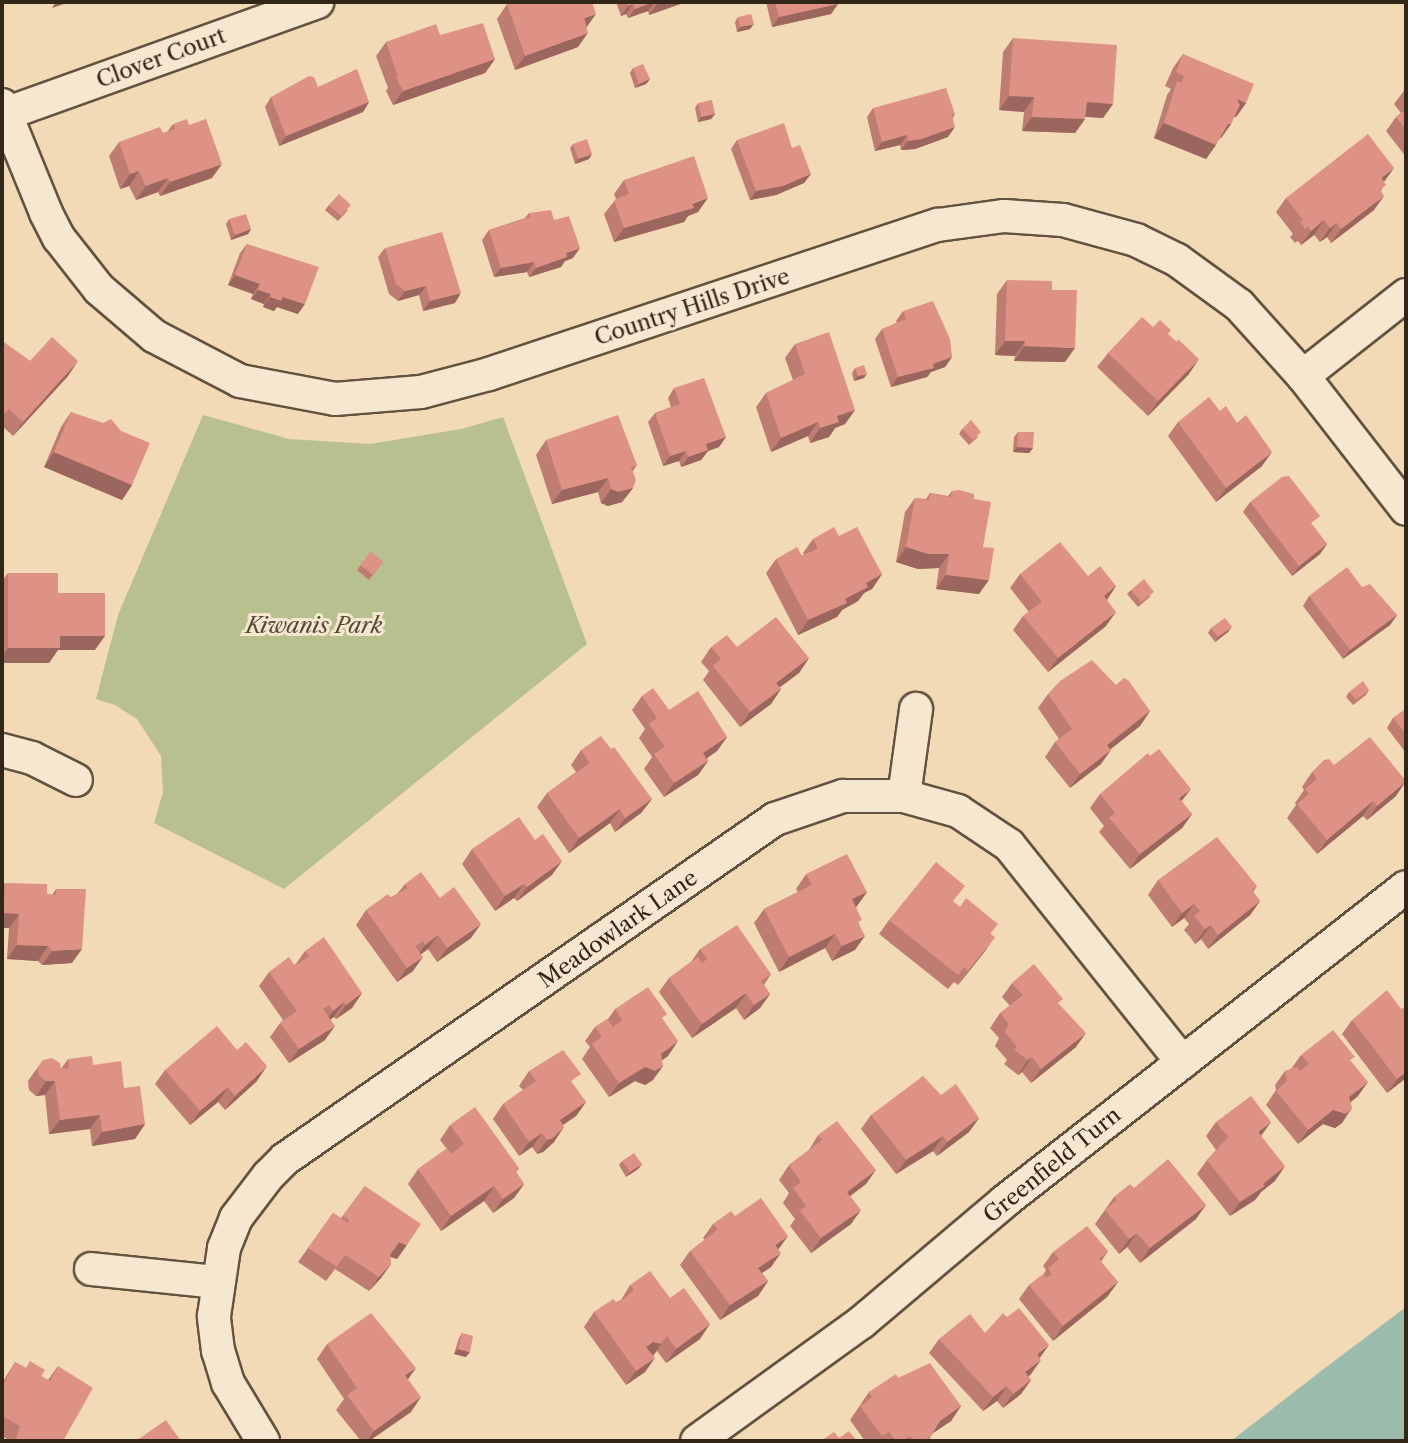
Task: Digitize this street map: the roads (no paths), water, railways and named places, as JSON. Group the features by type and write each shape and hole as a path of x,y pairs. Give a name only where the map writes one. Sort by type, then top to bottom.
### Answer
{"street":[{"name":"Clover Court","path":"3,111 317,2"},
{"name":"Country Hills Drive","path":"3,111 59,238 99,289 126,315 182,354 240,381 274,390 335,399 380,398 452,385 938,225 1004,216 1063,220 1111,231 1177,260 1239,305 1303,376 1406,509"},
{"path":"1303,376 1406,295"},
{"path":"904,796 916,709"},
{"path":"2,750 32,758 76,780"},
{"name":"Meadowlark Lane","path":"263,1441 234,1396 218,1351 214,1316 216,1282 236,1218 285,1159 775,819 843,796 904,796 958,811 1009,845 1182,1062"},
{"name":"Greenfield Turn","path":"697,1441 862,1322 1005,1201 1406,887"},
{"path":"91,1269 216,1282"}],"park label":[{"name":"Kiwanis Park","path":"314,626"}]}
